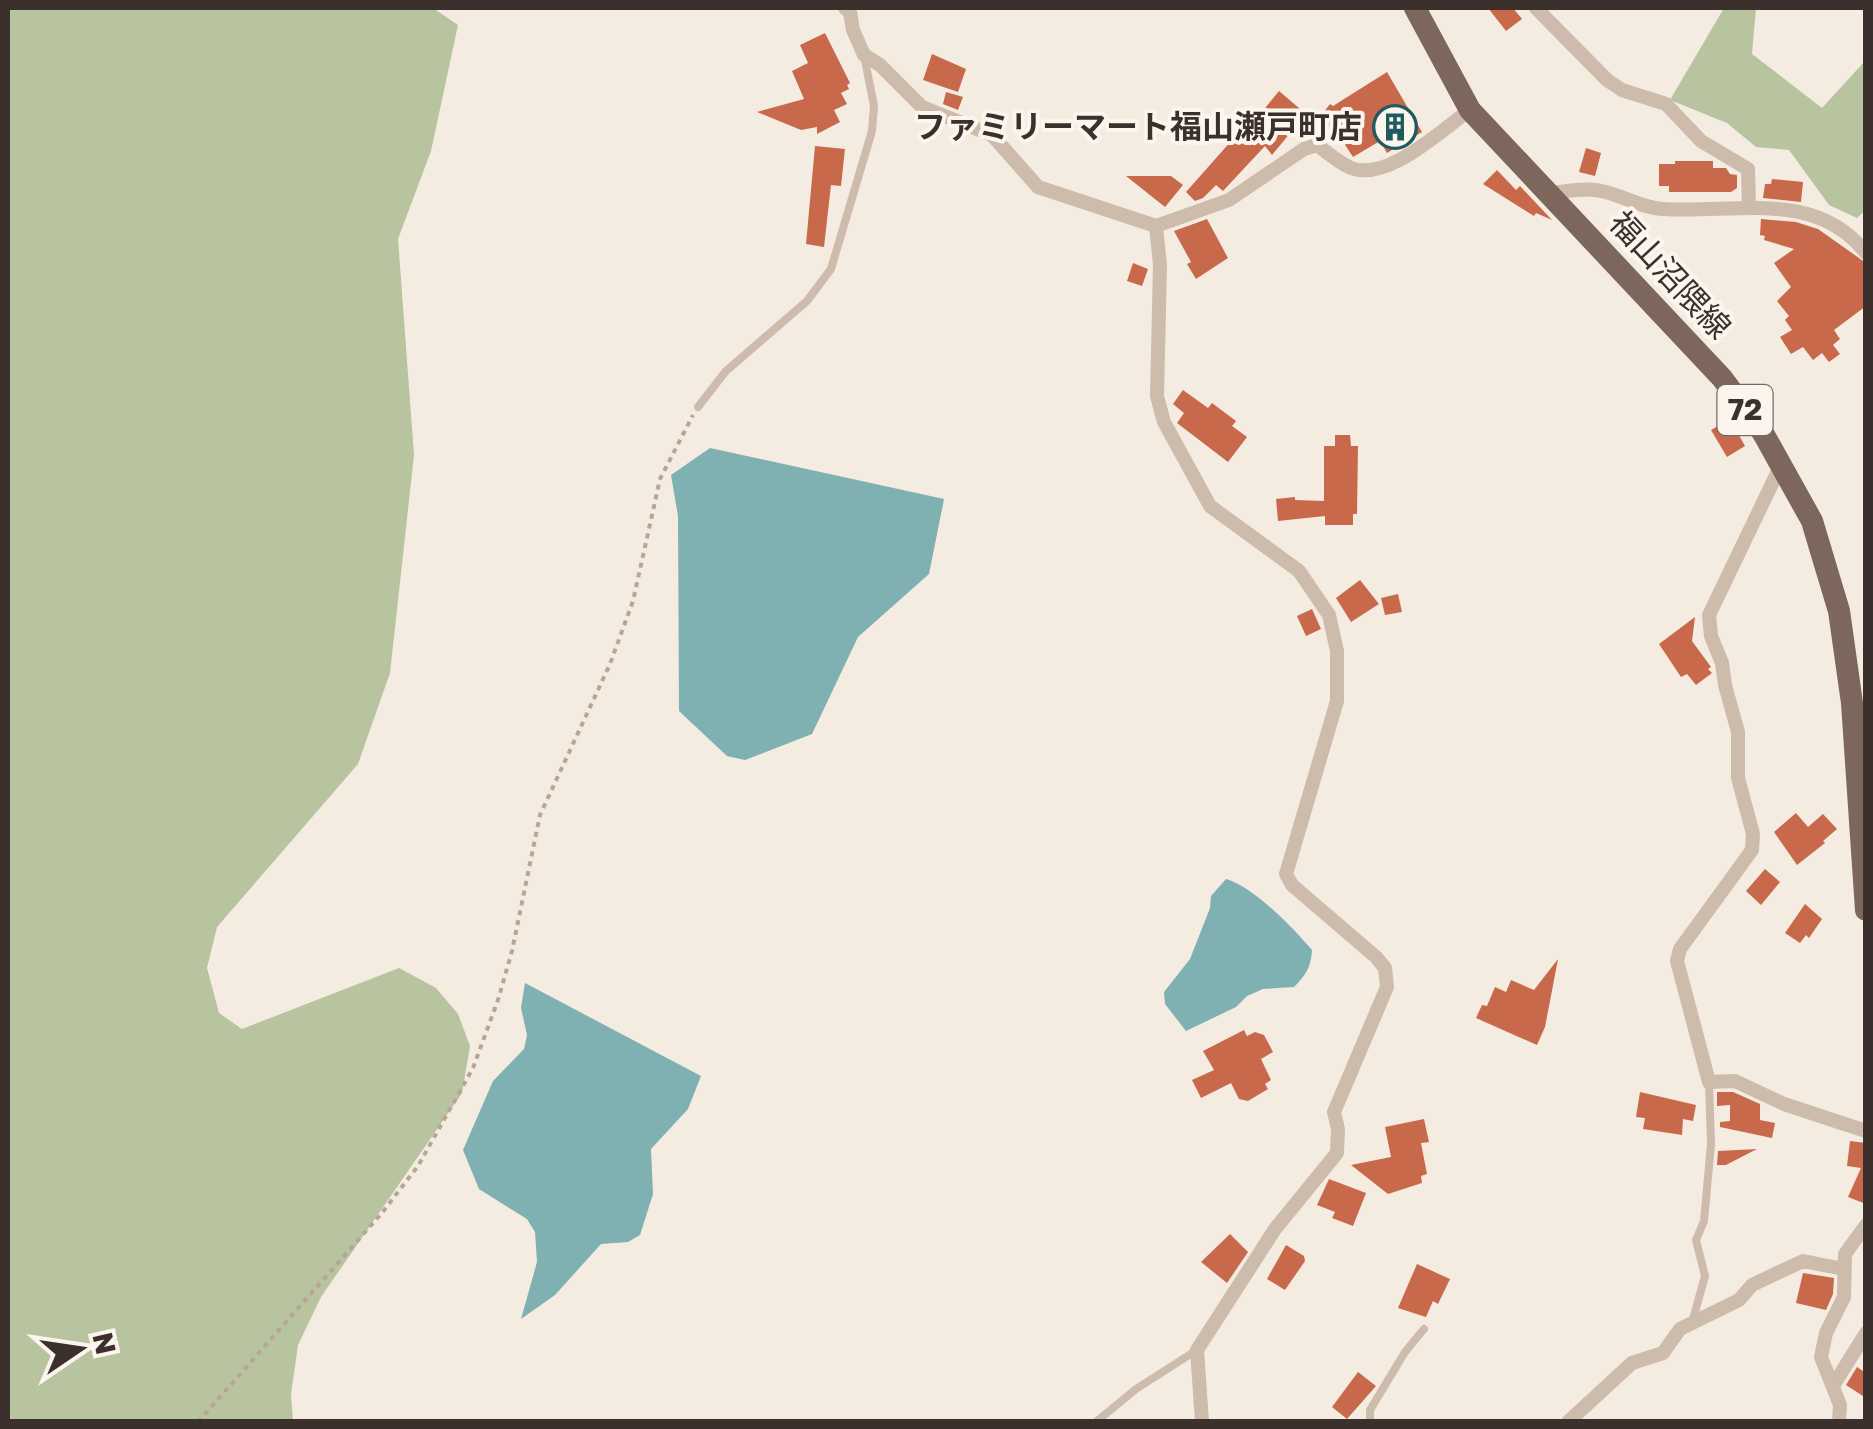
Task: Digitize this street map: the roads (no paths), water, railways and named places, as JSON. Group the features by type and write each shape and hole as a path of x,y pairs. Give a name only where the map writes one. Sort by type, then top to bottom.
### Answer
{"main road":[{"name":"福山沼隈線","path":"1415,8 1470,110 1722,378 1782,463 1812,521 1839,610 1852,703 1866,910"}],"street":[{"path":"1536,8 1607,80 1622,90 1666,104 1701,142 1748,169 1750,208"},
{"path":"850,9 853,30 864,55 880,65 922,107 992,135 1038,187 1156,226 1229,200 1304,149 1317,145 1352,168 1376,170 1392,166 1470,110"},
{"path":"1549,193 1596,190 1660,209 1809,212 1851,234 1866,253"},
{"path":"1156,226 1160,266 1157,396 1164,422 1210,506 1299,571 1330,615 1337,701 1286,874 1292,885 1376,957 1384,968 1387,987 1334,1112 1337,1153 1275,1230 1197,1350 1202,1422"},
{"path":"1782,463 1709,615 1738,732 1738,778 1753,834 1752,850 1680,949 1677,961 1709,1082 1736,1081 1784,1104 1866,1130"},
{"path":"1838,1422 1840,1404 1821,1357 1826,1333 1844,1297 1844,1258 1866,1226"},
{"path":"1568,1422 1632,1363 1662,1353 1680,1328 1739,1300 1752,1285 1803,1260 1844,1269"},
{"path":"1833,1386 1866,1334"}],"lane":[{"path":"698,407 726,371 807,301 831,269 872,132 874,106 864,55"},
{"path":"1692,1323 1705,1276 1696,1240 1704,1221 1708,1183 1709,1082"},
{"path":"1370,1422 1370,1410 1405,1352 1424,1329"},
{"path":"1096,1422 1136,1388 1197,1350"}],"water":[{"path":"710,448 944,499 929,574 858,637 812,734 745,760 727,756 679,711 678,516 671,475"},
{"path":"1226,879 1248,890 1283,920 1312,950 1310,961 1305,975 1294,987 1263,989 1186,1031 1165,1004 1164,992 1190,959 1211,896"},
{"path":"525,983 701,1076 688,1109 651,1149 653,1194 640,1235 628,1242 601,1244 555,1295 521,1319 537,1262 535,1232 527,1219 479,1189 463,1150 493,1081 524,1049 527,1035 521,1008"}],"place":[{"name":"ファミリーマート福山瀬戸町店","path":"1395,127"}]}
